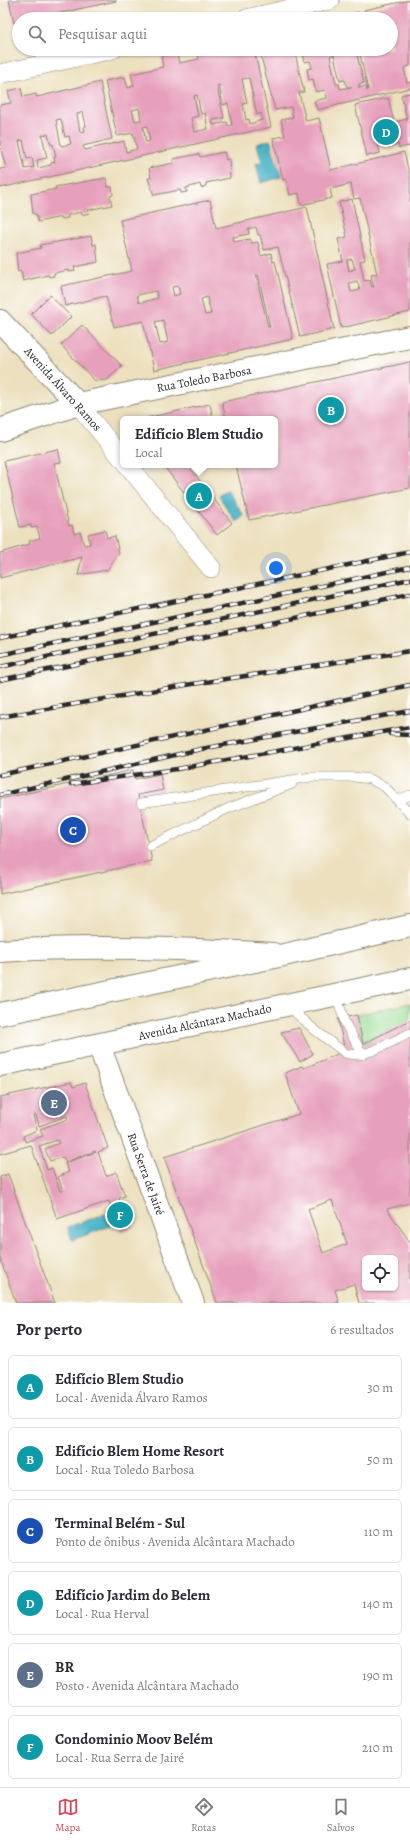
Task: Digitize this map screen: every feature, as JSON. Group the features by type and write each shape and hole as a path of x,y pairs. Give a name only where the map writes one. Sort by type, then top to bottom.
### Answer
{"main road":[{"name":"Avenida Álvaro Ramos","path":"0,321 78,404"},
{"name":"Rua Toledo Barbosa","path":"0,430 78,404 410,337"},
{"path":"0,1014 284,955 410,926"},
{"path":"0,951 48,947 126,947 284,955"},
{"name":"Avenida Alcântara Machado","path":"0,1065 410,979"},
{"name":"Rua Serra de Jairé","path":"99,1045 193,1303"}],"street":[{"path":"277,12 330,0"},
{"path":"0,74 81,56"},
{"name":"Avenida Álvaro Ramos","path":"78,404 120,455"},
{"path":"130,468 211,568"}],"lane":[{"path":"150,846 227,809 311,777"},
{"path":"141,803 311,777 354,777 370,779 385,787 410,814"},
{"path":"398,800 410,795"},
{"path":"335,994 345,1023 363,1055"},
{"path":"287,1005 315,1030 345,1053 363,1055 410,1033"}],"green space":[{"path":"410,1003 410,1020 363,1044 357,1015"}],"water":[{"path":"270,140 281,177 261,183 256,163 262,162 257,144"},
{"path":"227,490 244,516 236,522 219,496"},
{"path":"105,1214 110,1226 72,1240 68,1227"}],"building":[{"path":"9,0 116,0 65,12 12,12 12,14"},
{"path":"410,0 410,66 404,68 407,83 410,82 410,88 317,110 314,101 327,98 325,90 316,92 313,79 309,80 307,69 312,68 310,61 305,62 304,56 330,56 336,84 339,84 340,89 352,87 347,87 345,80 340,81 334,56 357,56 364,83 359,84 359,88 366,86 367,91 360,56 398,56 398,12 365,12 364,10"},
{"path":"161,56 178,56 179,63 199,59 198,56 256,56 271,127 0,188 0,169 6,168 0,146 0,105 11,103 8,91 21,88 23,97 36,94 37,97 100,82 112,139 83,146 85,150 124,141 126,152 137,149 133,133 117,136 105,81 125,77 128,88 134,86 131,74 163,67","holes":["249,78 257,115 261,113 262,120 250,124 249,119 246,120 243,104 247,103 242,79","219,85 223,105 228,103 232,125 228,126 227,122 213,125 212,120 224,118 217,86","197,95 201,114 205,113 208,129 194,132 191,118 198,116 194,96","139,108 141,120 135,121 132,110","83,112 86,126 84,127 85,131 80,132 77,114","61,119 65,137 69,136 71,144 61,146 56,120","147,126 150,141 146,142 143,127","48,134 51,145 53,144 56,157 54,157 55,162 51,163 51,165 38,168 37,160 47,158 42,135","23,140 27,159 32,158 34,167 25,169 19,141"]},
{"path":"261,56 296,56 304,92 299,93 306,121 319,118 331,170 404,152 410,177 410,312 341,328 327,264 343,261 338,239 347,237 339,202 352,199 365,260 360,261 364,281 370,280 372,287 374,287 371,275 377,274 360,198 354,199 351,184 330,189 332,198 301,205 299,193 290,195 286,179 283,180 273,138 285,136 281,120 293,117 291,107 275,110","holes":["352,259 355,269 349,271 347,260","357,281 360,290 351,292 349,283"]},
{"path":"410,93 410,146 399,148 398,144 388,147 387,142 378,144 380,153 367,156 355,105 388,98 394,122 407,119 401,95"},
{"path":"224,152 226,160 229,159 230,178 206,183 206,186 201,188 200,184 186,188 187,192 181,193 180,190 154,195 148,178 151,178 149,168 174,163 173,159 199,154 200,157"},
{"path":"106,178 108,187 112,187 113,195 110,196 112,205 88,210 89,213 82,215 81,212 68,215 68,218 62,219 61,217 38,222 36,214 33,214 31,194 56,189 55,187"},
{"path":"210,200 216,228 307,207 334,329 300,337 278,247 264,250 256,227 248,229 249,234 233,237 234,242 250,239 251,243 258,242 261,256 271,253 273,262 275,261 293,339 154,370 143,321 114,327 106,296 65,306 61,286 132,271 120,220","holes":["256,275 258,275 270,327 268,327","178,286 180,294 174,296 172,287","156,291 158,298 139,303 137,295","207,297 211,314 205,315 201,299","163,320 168,342 160,344 155,322"]},
{"path":"91,236 93,245 96,244 98,262 74,267 75,271 68,272 68,270 54,273 54,276 49,277 48,275 23,281 21,271 18,272 16,253 41,248 40,245"},
{"path":"50,295 71,317 52,336 31,314"},
{"path":"82,325 122,366 107,380 95,381 61,345"},
{"path":"410,362 410,488 249,520 237,468 278,468 278,416 225,416 222,402"},
{"path":"210,404 212,416 155,416"},
{"path":"58,449 61,462 54,463 69,526 72,525 74,534 80,532 84,545 90,544 88,534 105,530 107,538 115,536 119,553 107,570 78,575 82,557 0,578 0,553 30,544 29,541 40,538 37,527 31,528 31,525 20,527 4,461"},
{"path":"190,468 232,523 217,535 166,469"},
{"path":"133,770 135,779 160,774 163,790 138,795 152,861 0,894 0,799"},
{"path":"357,1015 363,1044 410,1020 410,1203 387,1209 410,1242 410,1303 359,1303 354,1284 335,1290 339,1303 217,1303 164,1157 299,1114 285,1073 302,1066 304,1068 345,1051 338,1019","holes":["332,1200 347,1244 323,1253 308,1209"]},
{"path":"299,1028 313,1054 300,1062 281,1032"},
{"path":"71,1082 73,1087 85,1083 108,1148 98,1152 106,1176 116,1172 125,1196 119,1198 130,1229 121,1232 109,1201 57,1219 31,1145 0,1154 0,1097","holes":["36,1115 39,1126 67,1116 68,1119 40,1129 43,1136 25,1142 23,1136 37,1130 33,1116","57,1140 59,1143 45,1149 50,1161 63,1157 66,1162 95,1151 96,1152 65,1163 69,1172 58,1177 63,1191 60,1191 52,1168 47,1170 39,1146"]},
{"path":"8,1174 55,1303 16,1303 0,1258 0,1177"}],"railway":[{"path":"0,638 410,552"},
{"path":"0,655 410,567"},
{"path":"0,667 410,579"},
{"path":"0,680 410,594"},
{"path":"0,717 186,685 410,651"},
{"path":"0,775 410,685"},
{"path":"0,795 201,749 410,711"},
{"path":"71,784 177,769 410,727"},
{"path":"390,734 410,735"}],"place":[{"name":"Edifício Jardim do Belem","path":"386,132"},
{"name":"Edifício Blem Home Resort","path":"331,410"},
{"name":"Edifício Blem Studio","path":"199,496"},
{"name":"Terminal Belém - Sul","path":"73,830"},
{"name":"BR","path":"54,1103"},
{"name":"Condominio Moov Belém","path":"120,1215"}]}
